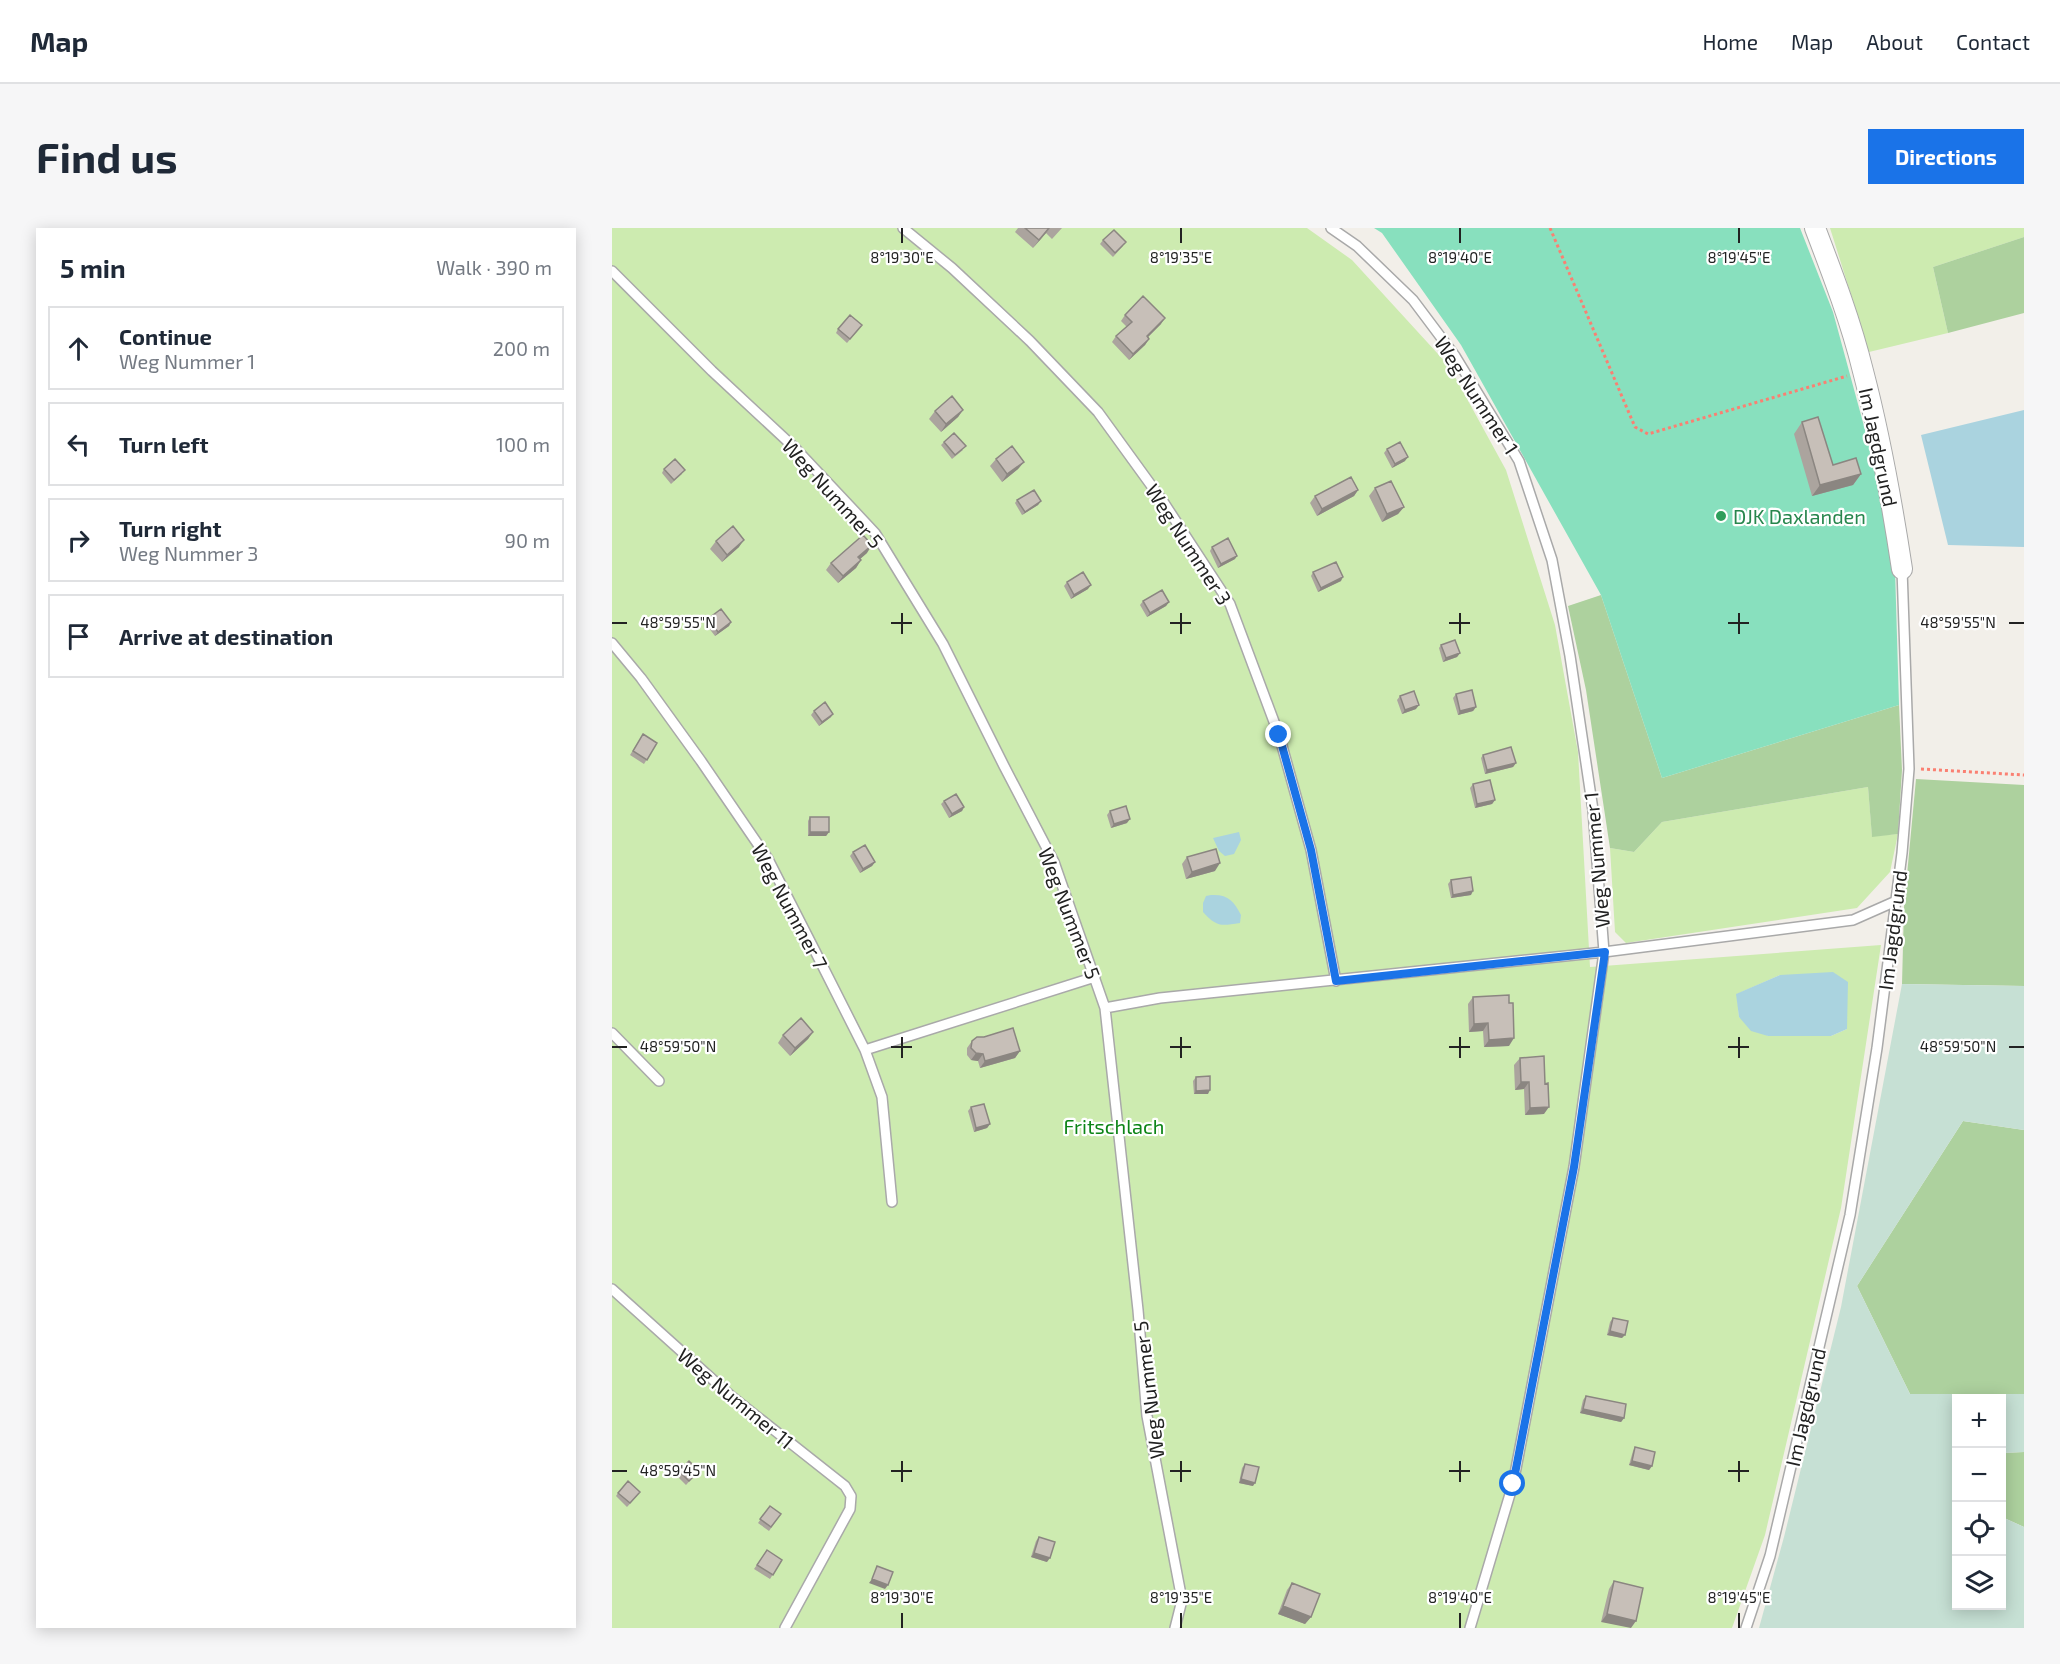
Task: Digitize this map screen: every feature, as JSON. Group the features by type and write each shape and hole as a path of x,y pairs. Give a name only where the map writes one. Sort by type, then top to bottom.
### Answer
{"street":[{"name":"Im Jagdgrund","path":"1815,228 1841,297 1863,371 1890,491 1902,569"}],"lane":[{"name":"Weg Nummer 3","path":"903,228 952,268 1030,341 1098,412 1164,503 1230,604 1279,735 1305,827 1320,887 1336,981"},
{"name":"Weg Nummer 1","path":"1331,228 1357,246 1413,300 1455,356 1519,461 1552,560 1570,656 1593,810 1605,952 1574,1167 1513,1484 1470,1628"},
{"name":"Weg Nummer 5","path":"612,271 712,371 798,450 875,533 943,644 1054,862 1105,1008 1137,1299 1147,1416 1182,1600 1175,1628"},
{"name":"Im Jagdgrund","path":"1746,1628 1770,1556 1850,1215 1877,1048 1896,901 1909,769 1902,569"},
{"name":"Weg Nummer 7","path":"612,643 675,724 768,859 865,1050 882,1096 892,1203"},
{"path":"1105,1008 1160,998 1605,952 1853,920 1896,901"},
{"path":"865,1050 1095,977"},
{"path":"612,1033 659,1081"},
{"name":"Weg Nummer 11","path":"612,1289 731,1396 845,1486 851,1496 850,1509 785,1628"}],"path":[{"path":"1550,228 1635,428 1648,435 1863,371"},
{"path":"1909,769 2024,775"}],"green space":[{"name":"Fritschlach","path":"612,228 1307,228 1352,260 1449,366 1506,470 1555,625 1578,752 1590,967 1881,945 1841,1208 1765,1535 1732,1628 612,1628","holes":["1780,975 1847,1029 1831,1036 1768,1036 1739,1017 1737,994"]},
{"name":"DJK Daxlanden","path":"1374,228 1800,228 1833,312 1874,463 1895,569 1899,705 1662,778 1601,595 1461,345 1382,233"},
{"path":"1830,228 2024,228 2024,237 1933,267 1948,333 1869,352"},
{"path":"2024,237 2024,313 1948,333 1933,267"},
{"path":"1601,595 1662,778 1899,705 1902,770 1898,834 1872,837 1868,787 1662,822 1634,852 1610,848 1586,690 1568,606"},
{"path":"1916,779 2024,785 2024,986 1902,984 1904,907"},
{"path":"1868,787 1872,836 1898,834 1890,872 1857,908 1626,943 1615,932 1610,848 1634,852 1662,822"},
{"path":"1902,984 2024,986 2024,1130 1963,1121 1857,1286 1910,1394 1952,1394 1952,1610 2006,1610 2006,1519 2024,1527 2024,1628 1759,1628 1841,1307"},
{"path":"1963,1121 2024,1130 2024,1394 1910,1394 1857,1286"},
{"path":"2006,1394 2024,1394 2024,1452 2006,1453"},
{"path":"2024,1452 2024,1527 2006,1519 2006,1453"}],"water":[{"path":"2024,410 2024,547 1948,545 1921,435"},
{"path":"1239,832 1241,840 1234,854 1225,856 1219,851 1213,838"},
{"path":"1206,896 1226,897 1233,902 1241,915 1240,923 1219,924 1208,917 1203,912 1203,903"},
{"path":"1833,972 1848,982 1847,1029 1831,1036 1768,1036 1751,1031 1739,1017 1736,994 1780,975"}],"building":[{"path":"1025,228 1049,228 1039,240"},
{"path":"1114,230 1126,242 1115,253 1103,240"},
{"path":"1143,296 1165,318 1147,336 1149,339 1133,354 1116,336 1132,322 1125,315"},
{"path":"850,315 862,325 850,339 838,329"},
{"path":"952,396 963,410 946,424 935,411"},
{"path":"1818,417 1833,465 1856,458 1861,474 1820,485 1802,422"},
{"path":"954,433 966,446 955,455 944,442"},
{"path":"1400,442 1408,457 1395,464 1387,449"},
{"path":"1012,446 1024,462 1007,474 996,459"},
{"path":"675,459 685,470 674,480 664,469"},
{"path":"1351,477 1358,490 1322,509 1315,496"},
{"path":"1391,481 1404,507 1387,514 1375,488"},
{"path":"1034,490 1041,501 1025,512 1017,500"},
{"path":"733,526 744,540 727,555 716,541"},
{"path":"863,535 872,545 858,557 861,560 843,576 831,563"},
{"path":"1228,538 1237,556 1221,564 1212,547"},
{"path":"1336,562 1343,577 1321,588 1313,572"},
{"path":"1083,572 1091,585 1074,595 1067,582"},
{"path":"1162,590 1169,602 1150,613 1143,601"},
{"path":"721,609 731,622 718,632 708,619"},
{"path":"1455,640 1460,653 1446,658 1441,645"},
{"path":"1472,690 1476,707 1460,711 1456,694"},
{"path":"1414,691 1419,705 1405,710 1400,696"},
{"path":"825,702 833,714 822,722 814,711"},
{"path":"643,734 657,743 647,760 633,751"},
{"path":"1511,747 1516,763 1487,770 1483,755"},
{"path":"1490,780 1495,800 1477,804 1473,784"},
{"path":"956,794 964,807 952,814 944,801"},
{"path":"1126,806 1130,819 1114,824 1110,811"},
{"path":"810,817 829,817 829,832 810,832"},
{"path":"865,845 875,862 863,869 853,852"},
{"path":"1216,849 1220,863 1192,872 1187,857"},
{"path":"1471,877 1473,891 1453,895 1451,880"},
{"path":"1509,995 1509,1003 1513,1003 1514,1038 1489,1040 1488,1023 1474,1024 1473,997"},
{"path":"801,1018 813,1032 795,1048 783,1035"},
{"path":"1013,1028 1020,1051 985,1061 983,1054 976,1053 971,1048 972,1041 977,1037"},
{"path":"1544,1056 1549,1107 1530,1108 1529,1082 1521,1082 1520,1058"},
{"path":"1210,1076 1210,1090 1196,1091 1196,1077"},
{"path":"984,1104 990,1124 976,1128 971,1107"},
{"path":"1613,1318 1628,1321 1625,1335 1610,1331"},
{"path":"1586,1396 1626,1404 1624,1418 1583,1409"},
{"path":"1635,1447 1655,1452 1652,1466 1632,1461"},
{"path":"689,1461 699,1471 689,1481 679,1471"},
{"path":"1245,1464 1259,1467 1255,1483 1241,1479"},
{"path":"628,1481 640,1492 630,1503 618,1493"},
{"path":"770,1506 781,1514 771,1527 760,1519"},
{"path":"1039,1537 1055,1542 1050,1558 1034,1553"},
{"path":"767,1550 782,1560 773,1575 757,1565"},
{"path":"877,1566 893,1572 888,1585 872,1579"},
{"path":"1614,1581 1643,1588 1636,1621 1607,1614"},
{"path":"1292,1583 1320,1594 1311,1617 1283,1606"}],"place":[{"name":"DJK Daxlanden","path":"1721,516"}],"route":[{"path":"1279,735 1320,887 1336,981 1605,952 1574,1167 1513,1484"}]}
